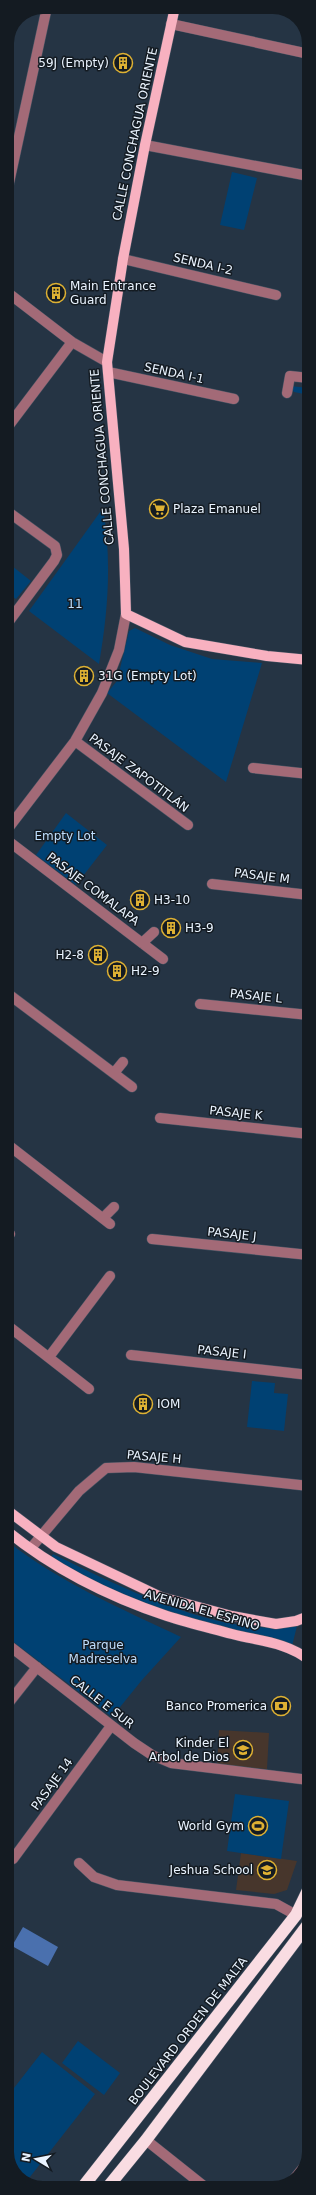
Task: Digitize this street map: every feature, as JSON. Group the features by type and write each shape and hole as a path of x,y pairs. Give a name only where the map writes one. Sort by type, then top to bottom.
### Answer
{"highway":[{"name":"BOULEVARD ORDEN DE MALTA","path":"88,2181 296,1915 302,1903"},
{"path":"113,2181 146,2140 302,1934"},
{"path":"252,1972 265,1982"}],"main road":[{"name":"CALLE CONCHAGUA ORIENTE","path":"126,614 124,549 107,367 123,258 144,145 173,14"},
{"path":"126,614 184,642 267,656 302,659"},
{"name":"AVENIDA EL ESPINO","path":"14,1516 40,1536 95,1567 161,1597 232,1616 276,1624 302,1619"},
{"name":"AVENIDA EL ESPINO","path":"14,1535 31,1548 103,1591 168,1616 232,1634 281,1645 302,1654"}],"street":[{"path":"14,160 45,14"},
{"path":"171,24 302,52"},
{"path":"144,145 302,175"},
{"name":"SENDA I-2","path":"123,258 276,295"},
{"name":"SENDA I-1","path":"14,297 107,367 234,399"},
{"path":"14,419 72,342"},
{"path":"287,393 290,376 302,377"},
{"path":"14,516 55,546 56,554 54,561 14,615"},
{"name":"CALLE CONCHAGUA ORIENTE","path":"14,821 75,741 102,693 119,650 126,614"},
{"name":"PASAJE ZAPOTITLÁN","path":"75,741 188,825"},
{"path":"252,768 302,773"},
{"name":"PASAJE COMALAPA","path":"14,845 163,959"},
{"name":"PASAJE M","path":"212,884 302,894"},
{"path":"142,943 154,932"},
{"path":"14,998 132,1087"},
{"name":"PASAJE L","path":"200,1004 302,1013"},
{"path":"114,1073 123,1062"},
{"name":"PASAJE K","path":"160,1118 302,1133"},
{"path":"14,1149 107,1221 114,1207"},
{"name":"PASAJE J","path":"152,1239 302,1254"},
{"path":"49,1358 110,1276"},
{"path":"14,1330 89,1389"},
{"name":"PASAJE I","path":"131,1355 302,1373"},
{"name":"PASAJE H","path":"31,1548 79,1491 106,1468 134,1467 302,1485"},
{"name":"CALLE E SUR","path":"14,1649 111,1726 152,1755 171,1762 302,1779"},
{"path":"14,1695 37,1667"},
{"name":"PASAJE 14","path":"14,1857 111,1726"},
{"path":"79,1863 94,1877 117,1885 276,1904 296,1915"},
{"path":"146,2140 197,2181"}],"shaded area":[{"name":"Kinder El Arbol de Dios","path":"219,1730 269,1733 267,1769 217,1766"},
{"name":"Jeshua School","path":"241,1853 297,1861 287,1890 274,1894 236,1890"},
{"path":"23,1927 58,1947 48,1966 14,1947 14,1943"}],"green space":[{"path":"232,172 257,178 244,230 220,225"},
{"path":"290,386 302,387 302,394 294,392"},
{"name":"11","path":"103,508 106,528 108,586 105,625 99,664 29,611"},
{"path":"14,568 31,581 16,599 14,598"},
{"path":"135,628 170,645 212,659 262,663 226,782 107,693 117,681 129,631"},
{"name":"Empty Lot","path":"66,813 107,845 76,885 36,855"},
{"path":"252,1381 275,1383 274,1393 288,1394 284,1431 247,1427"},
{"name":"Parque Madreselva","path":"14,1546 48,1570 91,1594 181,1637 142,1680 112,1717 14,1642"},
{"path":"53,1554 140,1594 172,1607 204,1617 236,1624 267,1628 297,1626 292,1646 209,1625 127,1597 50,1559"},
{"name":"World Gym","path":"235,1794 289,1801 281,1859 227,1851"},
{"path":"78,2041 120,2073 104,2095 62,2063"},
{"path":"42,2052 95,2094 29,2178 22,2173 14,2156 14,2088"}],"place":[{"name":"59J (Empty)","path":"123,63"},
{"name":"Main Entrance Guard","path":"56,293"},
{"name":"Plaza Emanuel","path":"159,509"},
{"name":"31G (Empty Lot)","path":"84,676"},
{"name":"H3-10","path":"140,900"},
{"name":"H3-9","path":"171,928"},
{"name":"H2-8","path":"98,955"},
{"name":"H2-9","path":"117,971"},
{"name":"IOM","path":"143,1404"},
{"name":"Banco Promerica","path":"281,1706"},
{"name":"Kinder El Arbol de Dios","path":"243,1750"},
{"name":"World Gym","path":"258,1826"},
{"name":"Jeshua School","path":"267,1870"}]}
